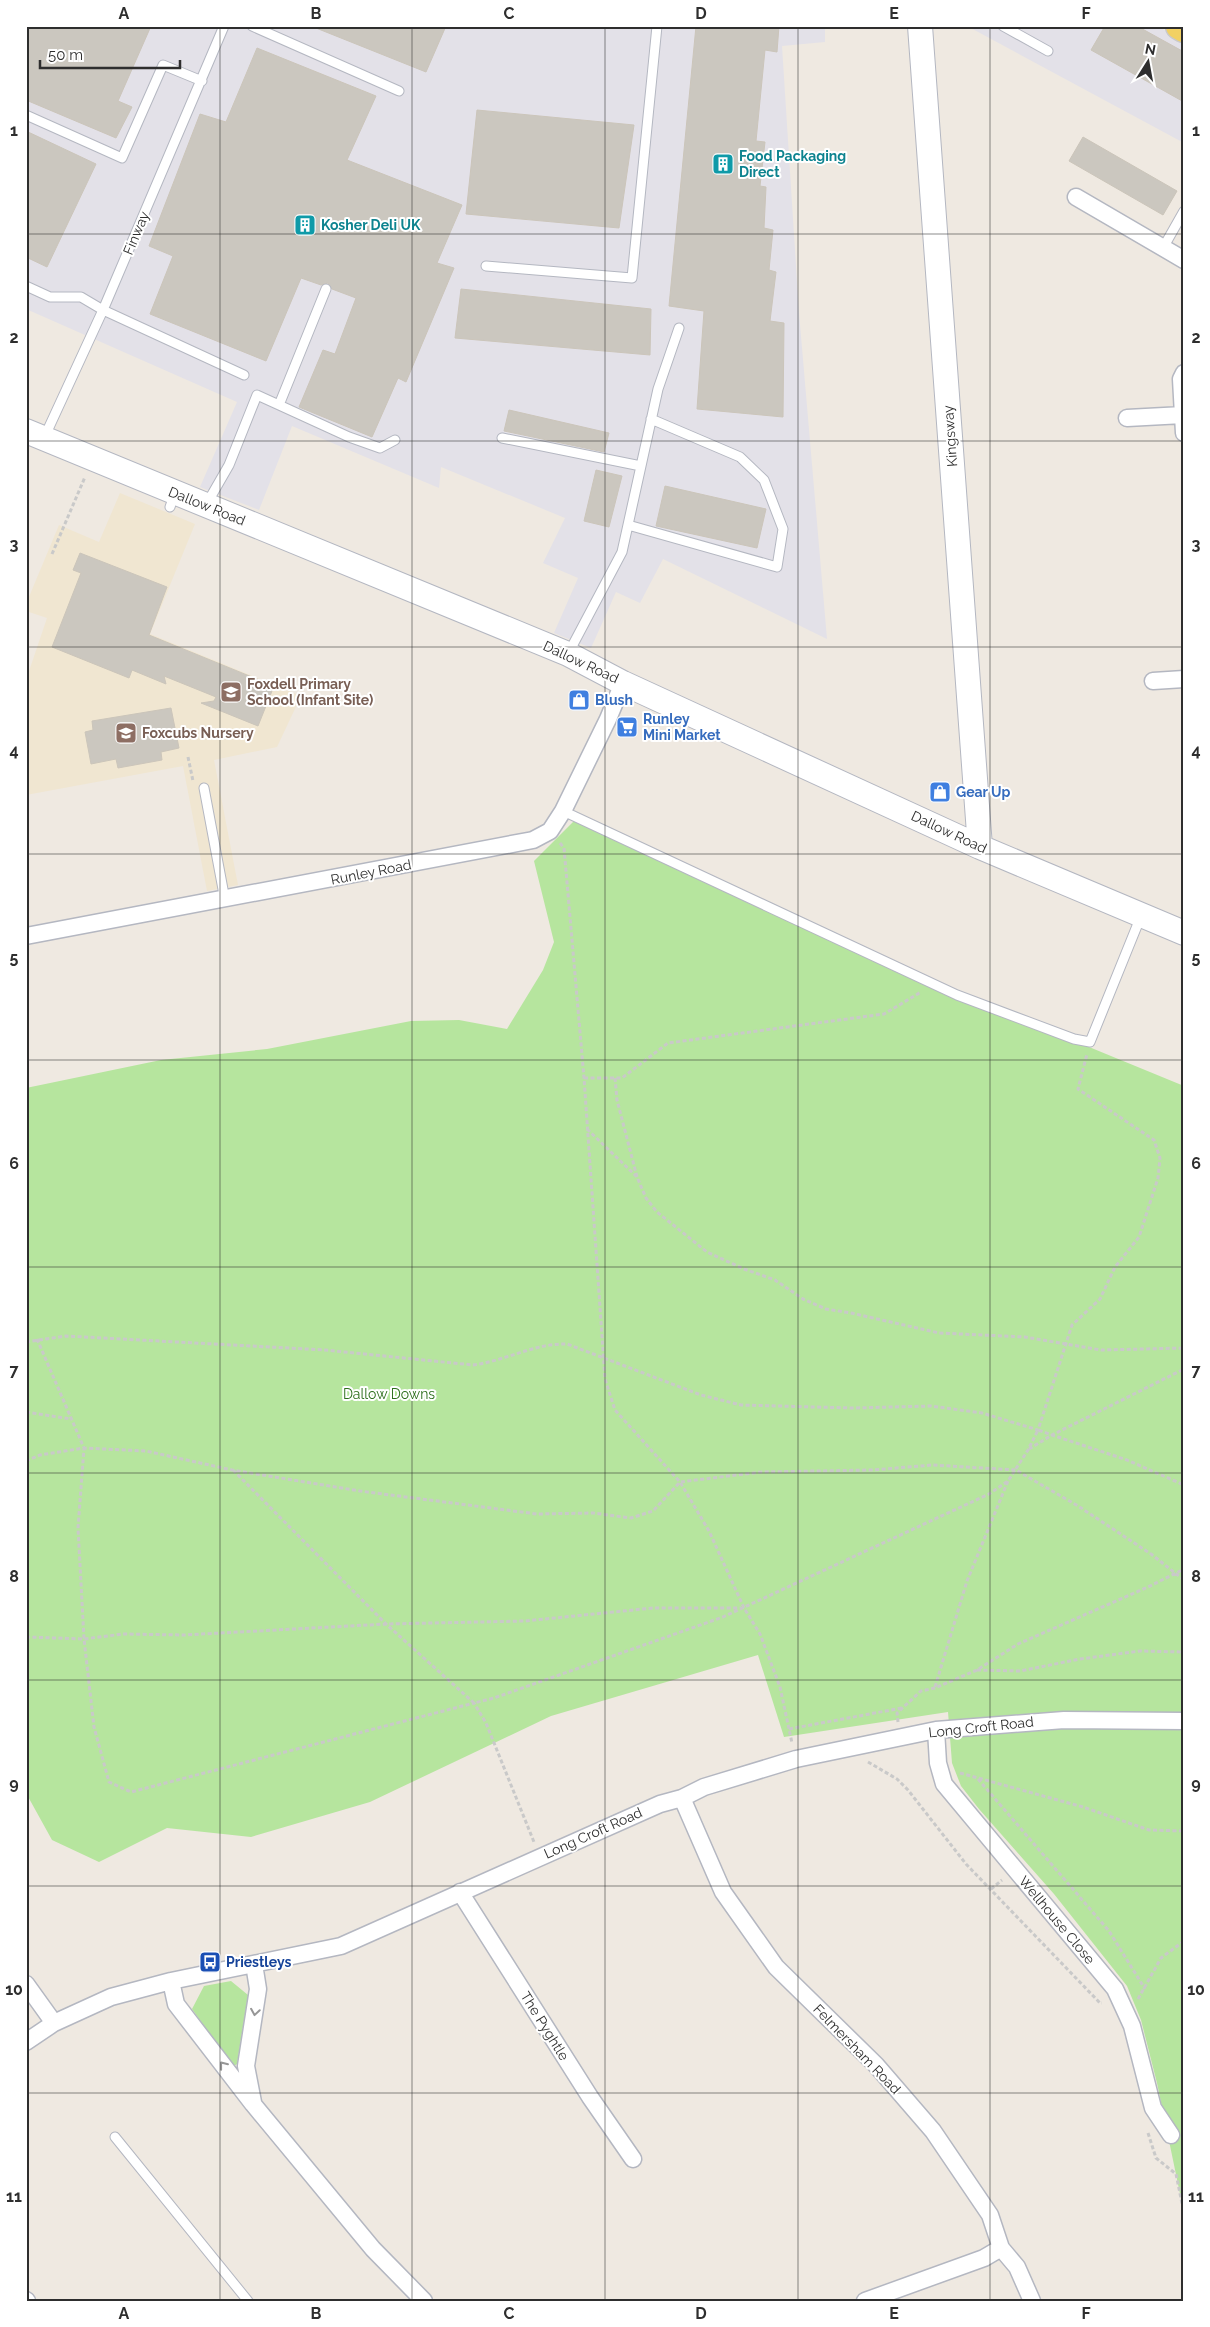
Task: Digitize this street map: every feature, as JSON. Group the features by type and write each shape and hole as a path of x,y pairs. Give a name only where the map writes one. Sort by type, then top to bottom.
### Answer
{"main road":[{"path":"1179,26 1184,29"}],"street":[{"name":"Kingsway","path":"920,26 980,847"},
{"path":"1076,197 1184,260"},
{"path":"1184,373 1181,379 1184,433"},
{"path":"1127,418 1183,414"},
{"name":"Dallow Road","path":"35,434 92,458 173,500 206,505 568,654 623,683 980,847 1184,933"},
{"path":"1153,682 1184,679"},
{"path":"550,831 563,811 623,683"},
{"name":"Runley Road","path":"26,936 225,900 533,840 550,831"},
{"name":"Long Croft Road","path":"26,2042 54,2023 111,1997 171,1981 341,1946 660,1804 682,1798 704,1787 796,1759 936,1730 1064,1720 1184,1721"},
{"name":"Wellhouse Close","path":"936,1730 944,1784 1115,1989 1132,2026 1153,2108 1154,2125 1171,2135"},
{"name":"Felmersham Road","path":"682,1798 723,1892 776,1967 876,2065 933,2131 990,2215 1001,2248 1018,2267 1032,2301"},
{"name":"The Pyghtle","path":"460,1892 590,2097 633,2159"},
{"path":"253,2104 246,2066 258,1989 254,1964"},
{"path":"171,1981 176,2004 253,2104 372,2249 424,2301"},
{"path":"26,1984 54,2023"},
{"path":"865,2301 984,2258 1001,2248"}],"lane":[{"name":"Finway","path":"35,434 103,310 224,26"},
{"path":"252,26 400,91"},
{"path":"486,266 632,278 657,26"},
{"path":"1003,26 1048,51"},
{"path":"26,114 122,158 163,65 202,81"},
{"path":"1163,248 1184,211"},
{"path":"26,286 50,297 81,297 103,310 244,375"},
{"path":"279,405 326,289"},
{"path":"568,654 622,552 658,389 679,328"},
{"path":"206,505 229,465 257,395 349,437 380,448 395,440"},
{"path":"628,525 777,567 783,529 764,480 740,457 652,419"},
{"path":"502,438 641,466"},
{"path":"204,788 225,900"},
{"path":"563,811 957,995 1074,1040 1090,1042 1142,915"},
{"path":"115,2137 248,2301"}],"path":[{"path":"52,554 92,458"},
{"path":"550,831 564,848 584,1078 586,1129 605,1379 615,1410 680,1482 709,1530 744,1608 760,1634 780,1687 796,1759"},
{"path":"584,1078 622,1078 634,1071 668,1043 884,1014 935,984"},
{"path":"935,1688 967,1581 1008,1482 1038,1430 1064,1345 1072,1326 1100,1299 1115,1267 1139,1237 1158,1178 1160,1158 1154,1140 1078,1089 1090,1042"},
{"path":"615,1078 617,1100 637,1177 646,1198 657,1212 707,1252 744,1269 775,1280 802,1299 826,1309 939,1333 1025,1337 1101,1350 1184,1348"},
{"path":"586,1129 637,1177"},
{"path":"26,1342 66,1336 325,1350 473,1365 493,1363 552,1343 567,1344 701,1395 741,1405 852,1408 930,1406 982,1413 1127,1460 1184,1486"},
{"path":"37,1339 84,1448 78,1528 84,1639 94,1727 109,1782 131,1792 494,1698 723,1617 989,1494 1008,1482"},
{"path":"1028,1450 1052,1435 1184,1369"},
{"path":"26,1412 72,1419"},
{"path":"26,1461 40,1455 84,1448 146,1451 232,1470 360,1491 537,1514 593,1513 631,1518 653,1510 680,1482 761,1472 873,1470 932,1465 1016,1470 1086,1511 1152,1554 1184,1580"},
{"path":"232,1470 386,1624 474,1703 486,1723 540,1856"},
{"path":"890,1725 898,1724 897,1713 921,1691 935,1688 977,1670 1018,1644 1184,1569"},
{"path":"26,1637 84,1639 123,1634 184,1635 386,1624 525,1621 653,1608 744,1608"},
{"path":"977,1670 1020,1671 1080,1658 1140,1651 1184,1652"},
{"path":"789,1729 902,1708"},
{"path":"938,1752 962,1774 1083,1807 1149,1830 1184,1831"},
{"path":"864,1760 897,1779 908,1790 946,1841 991,1889 1100,2003 1108,2003"},
{"path":"978,1779 1109,1931 1145,1989"},
{"path":"991,1889 1007,1875"},
{"path":"1125,2011 1141,1996 1161,1958 1184,1941"},
{"path":"1154,2125 1151,2148 1156,2158 1176,2174 1184,2213"}],"shaded area":[{"path":"26,26 825,26 825,42 782,46 799,313 827,639 663,559 640,603 616,592 591,648 554,633 578,578 543,563 565,518 441,467 439,488 292,426 259,510 200,487 237,402 26,309"},
{"path":"967,26 1157,26 1184,41 1184,143"},
{"name":"Foxdell Primary School (Infant Site)","path":"120,493 195,524 150,634 301,696 277,747 214,760 238,885 207,891 183,766 26,795 26,680 47,618 26,611 26,604 59,525 99,542"}],"green space":[{"name":"Dallow Downs","path":"580,815 902,970 1184,1086 1184,2213 1157,2083 1141,2020 1127,1986 1054,1894 961,1786 952,1763 948,1712 784,1737 758,1655 551,1716 370,1802 251,1837 167,1828 99,1862 52,1840 26,1793 26,1088 161,1060 267,1049 411,1021 459,1020 507,1029 543,970 554,942 534,861"},
{"path":"231,1981 248,1995 237,2064 233,2067 192,2009 204,1986"}],"building":[{"path":"26,26 151,26 118,101 132,107 116,138 26,100"},
{"path":"311,26 446,26 426,72"},
{"name":"Food Packaging Direct","path":"696,26 779,26 777,52 765,50 756,141 765,142 760,186 766,187 764,228 773,230 769,270 776,272 770,321 784,323 783,417 697,409 704,311 669,306"},
{"path":"1105,26 1137,26 1184,52 1184,102 1091,50"},
{"name":"Kosher Deli UK","path":"257,48 376,96 347,160 462,205 437,263 454,268 406,382 398,378 372,437 299,407 323,350 335,354 356,298 332,289 328,283 321,285 301,278 266,361 150,314 173,256 149,246 200,114 226,122"},
{"path":"477,110 634,125 619,228 466,214"},
{"path":"26,131 96,164 47,267 26,257"},
{"path":"1083,137 1177,191 1163,215 1069,161"},
{"path":"461,289 651,309 650,355 455,338"},
{"path":"509,410 609,433 604,452 504,431"},
{"path":"596,470 622,476 609,527 584,521"},
{"path":"665,486 766,509 757,548 656,526"},
{"path":"80,553 167,587 149,635 274,686 258,726 201,703 214,701 216,697 164,676 166,684 132,670 129,678 52,647 81,573 73,570"},
{"path":"171,708 179,748 161,752 162,760 118,768 116,759 91,764 85,732 93,730 92,721"}],"place":[{"name":"Food Packaging Direct","path":"723,164"},
{"name":"Kosher Deli UK","path":"305,225"},
{"name":"Foxdell Primary School (Infant Site)","path":"231,692"},
{"name":"Blush","path":"579,700"},
{"name":"Runley Mini Market","path":"627,727"},
{"name":"Foxcubs Nursery","path":"126,733"},
{"name":"Gear Up","path":"940,792"},
{"name":"Priestleys","path":"210,1962"}]}
